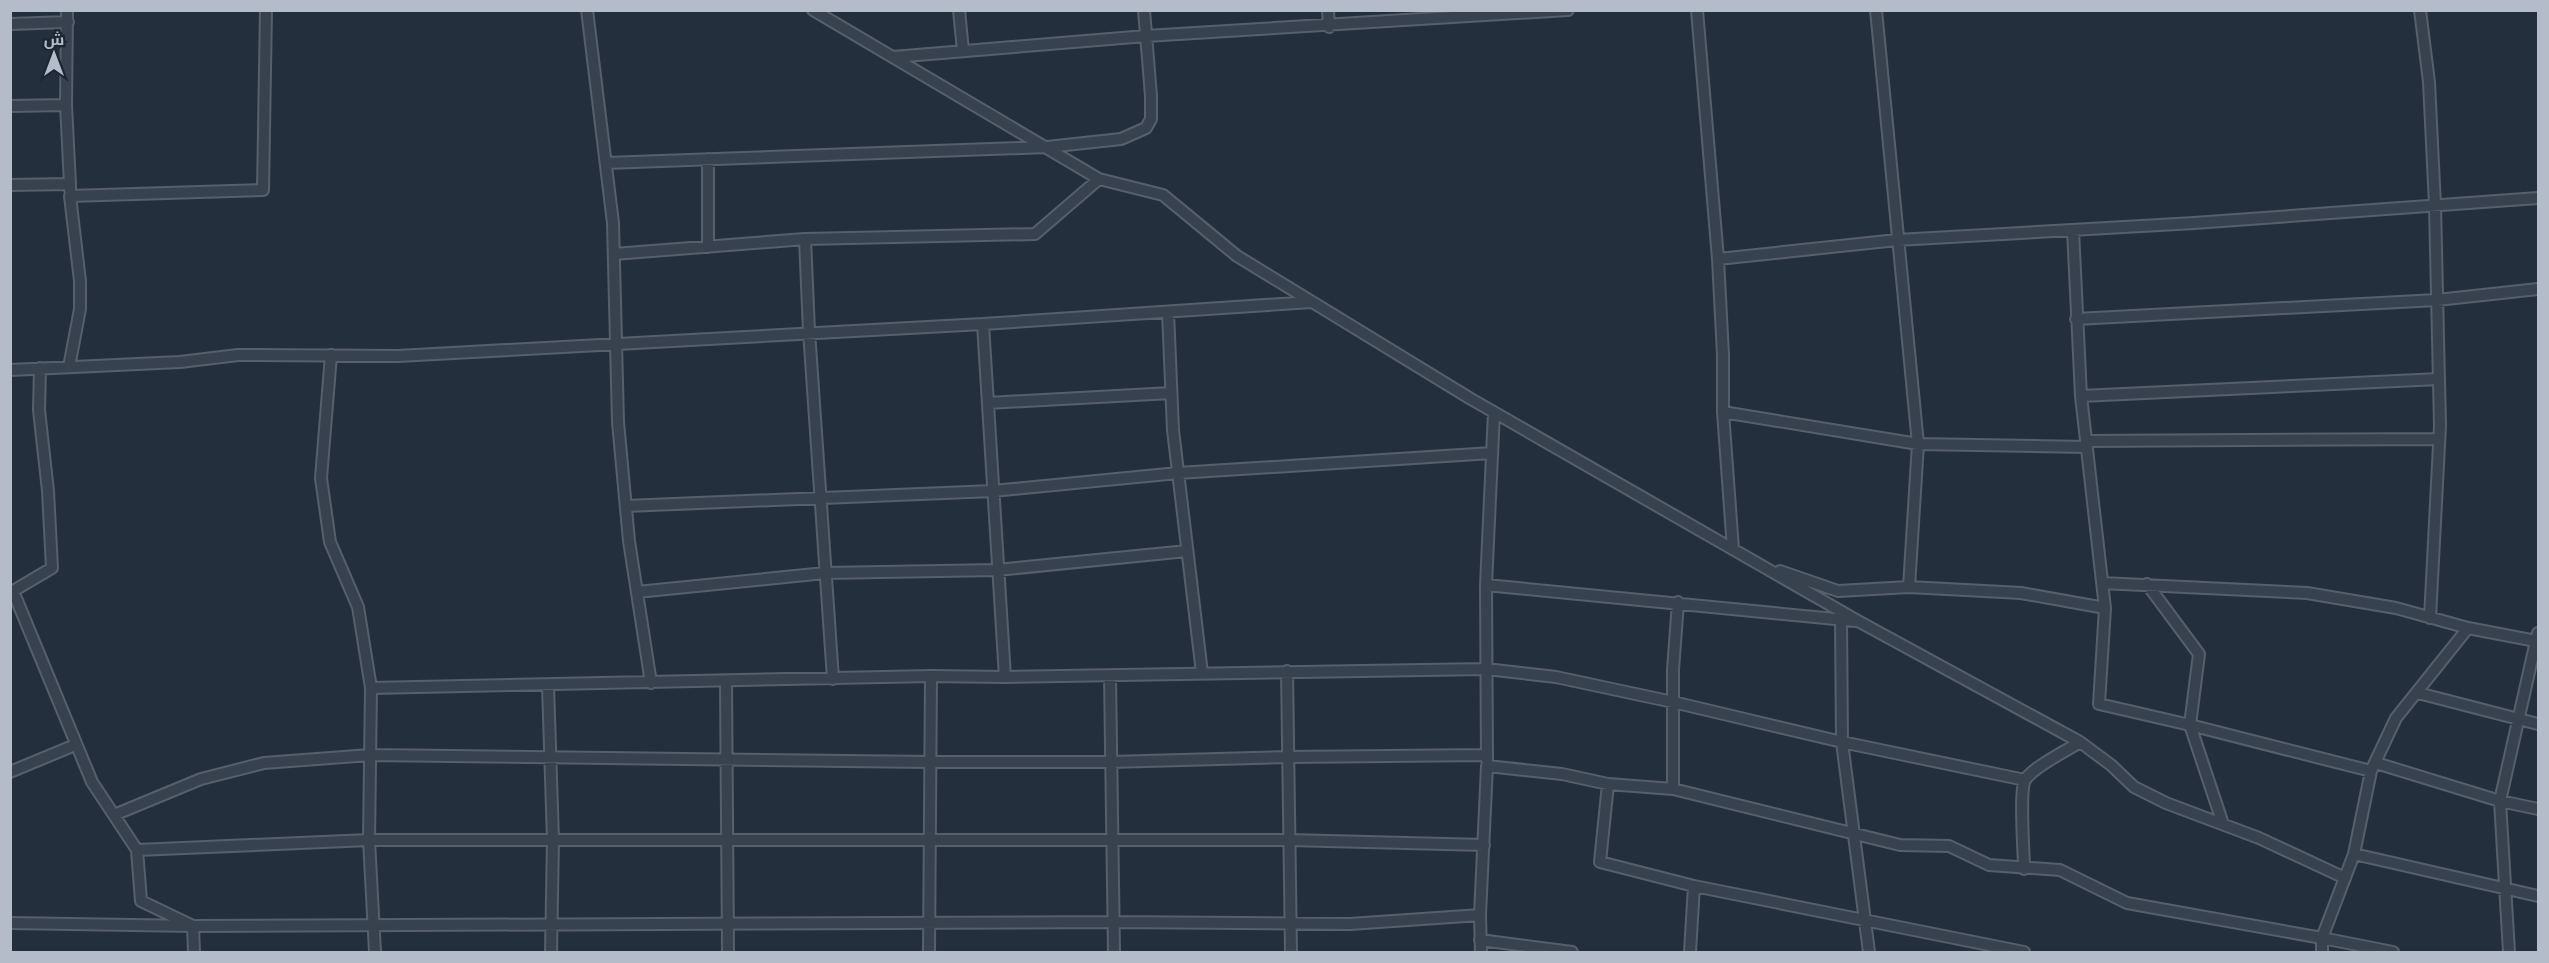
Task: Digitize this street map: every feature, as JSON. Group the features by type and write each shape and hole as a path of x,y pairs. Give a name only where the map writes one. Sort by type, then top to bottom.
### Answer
{"street":[{"path":"70,196 263,190 266,10"},
{"path":"587,10 613,223 618,422 626,506 651,683"},
{"path":"813,10 1099,179 1163,195 1237,256 1311,302 1494,412 1858,621 2016,705 2080,742 2111,765 2134,787 2166,803 2259,838 2345,878"},
{"path":"959,10 963,51"},
{"path":"606,163 1047,147 1121,139 1146,128 1151,119 1144,10"},
{"path":"1328,10 1329,27"},
{"path":"892,57 1146,36 1329,27 1568,10"},
{"path":"1698,10 1718,260 1724,355 1723,412 1733,549"},
{"path":"1876,10 1918,444 1909,587"},
{"path":"2420,10 2429,82 2435,205 2439,379 2439,439 2430,618"},
{"path":"10,24 68,16 66,105 70,196 80,281 80,309 69,367"},
{"path":"10,106 66,105"},
{"path":"708,159 708,247"},
{"path":"614,254 805,239 1035,234 1099,179"},
{"path":"10,185 70,184"},
{"path":"1718,260 1897,240 2538,198"},
{"path":"2073,230 2081,396 2105,608 2099,704 2374,767 2538,809"},
{"path":"805,239 809,332 833,679"},
{"path":"2076,319 2437,300 2538,289"},
{"path":"10,370 180,362 238,355 398,356 616,342 983,324 1311,302"},
{"path":"1168,312 1171,393 1178,473 1202,674"},
{"path":"983,324 1005,677"},
{"path":"331,355 321,478 330,542 358,607 371,688 369,840 375,952"},
{"path":"40,368 39,410 48,491 52,568 13,591 92,783 137,850 141,901 193,926"},
{"path":"2081,396 2439,379"},
{"path":"988,403 1171,393"},
{"path":"1481,952 1480,915 1487,760 1486,585 1494,412"},
{"path":"1723,412 1918,444 2439,439"},
{"path":"626,506 993,490 1178,473 1492,453"},
{"path":"637,592 825,573 997,570 1187,551"},
{"path":"1757,563 1838,591 1909,587 2021,593 2105,608"},
{"path":"2102,583 2307,593 2396,609 2468,628 2538,639 2500,801 2509,952"},
{"path":"1486,585 1858,621"},
{"path":"2147,585 2199,654 2190,725 2223,825"},
{"path":"1673,789 1673,702 1678,602"},
{"path":"1841,621 1842,742 1869,952"},
{"path":"2322,952 2322,938 2354,854 2374,767 2396,718 2468,628"},
{"path":"371,688 931,676 1110,676 1486,669 1556,677 1842,742 2025,780"},
{"path":"1287,671 1291,952"},
{"path":"929,952 928,841 931,676"},
{"path":"1110,676 1114,952"},
{"path":"726,682 728,952"},
{"path":"548,685 553,840 551,952"},
{"path":"2418,693 2538,724"},
{"path":"2024,869 2023,794 2025,780 2036,770 2080,742"},
{"path":"10,772 75,745"},
{"path":"114,815 201,779 264,763 370,755 930,762 1110,762 1288,757 1487,760 1608,784 1673,789 1900,845 1949,846 1989,865 2060,870 2127,903 2393,952"},
{"path":"1608,784 1600,862 1694,886 2024,952"},
{"path":"137,850 369,840 1289,840 1484,845"},
{"path":"2354,854 2538,896"},
{"path":"1690,952 1694,886"},
{"path":"10,923 193,926 1114,922 1350,924 1480,915"},
{"path":"193,926 194,952"},
{"path":"1480,940 1572,952"}]}
